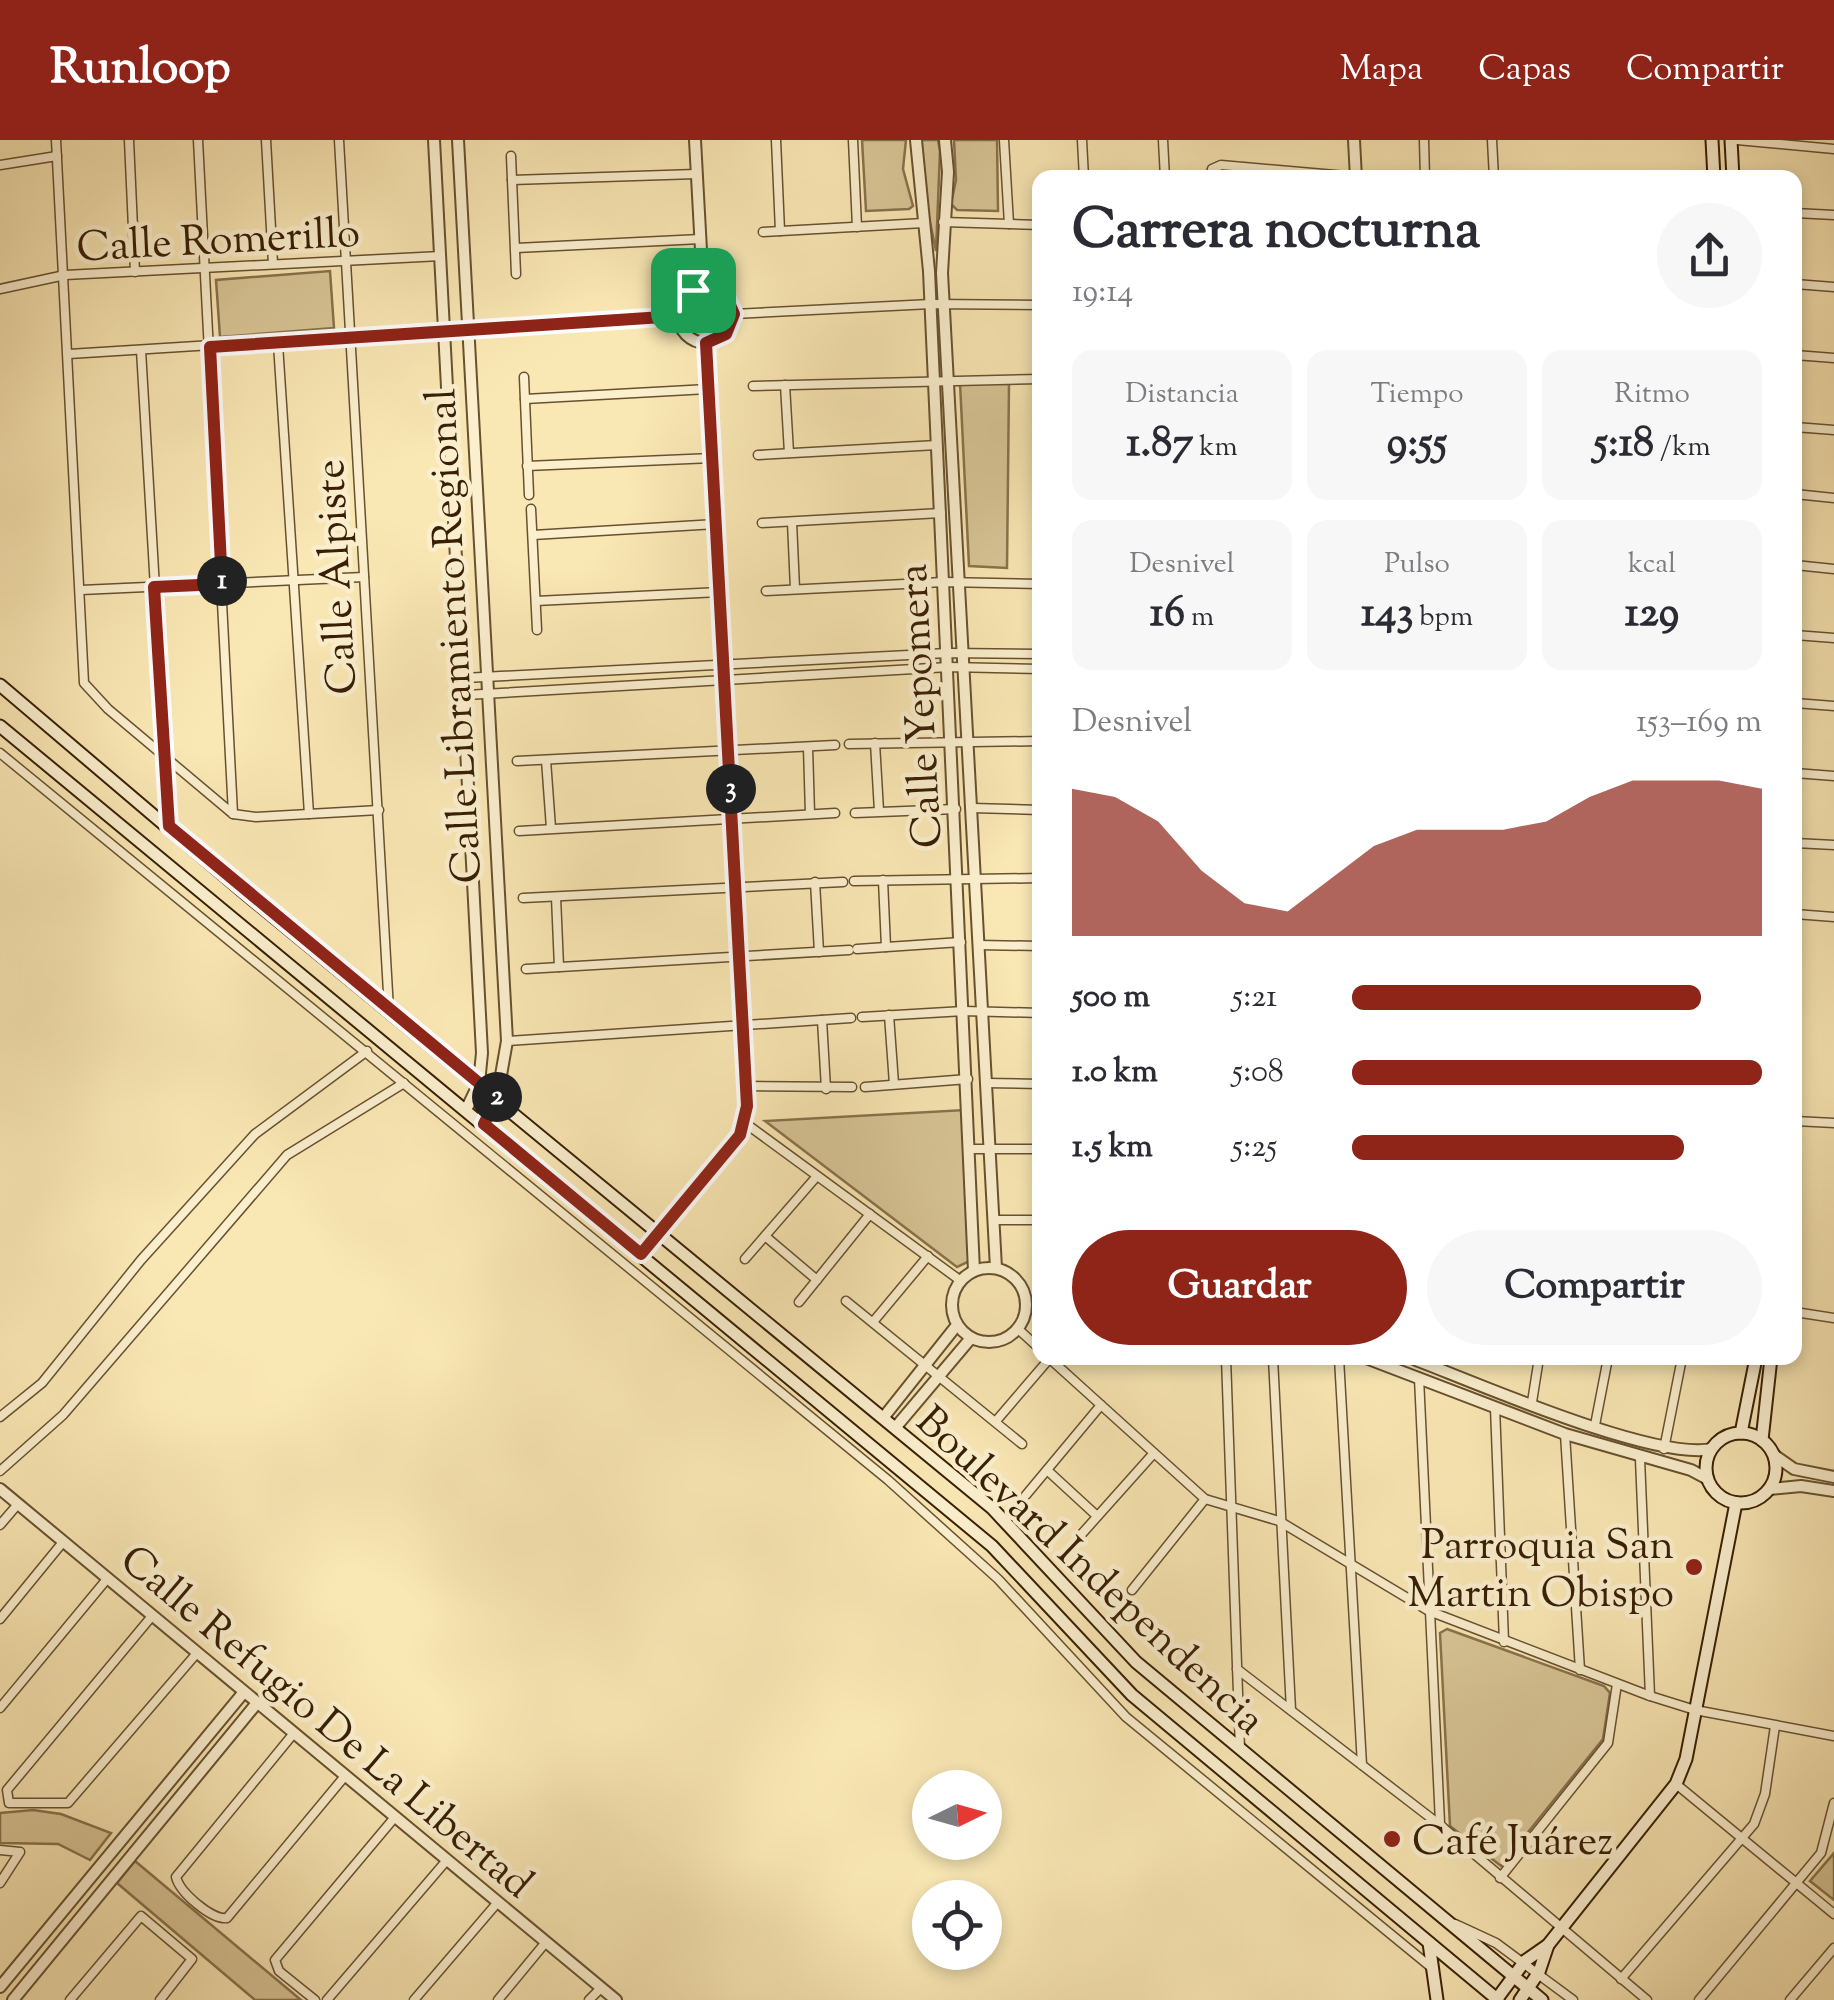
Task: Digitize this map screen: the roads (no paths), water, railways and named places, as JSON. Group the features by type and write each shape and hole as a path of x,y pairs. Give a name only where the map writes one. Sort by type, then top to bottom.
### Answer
{"main road":[{"path":"1710,140 1713,170"},
{"path":"1732,170 1734,140"},
{"name":"Boulevard Independencia","path":"0,685 992,1508 1136,1662 1240,1753 1542,2000"},
{"name":"Boulevard Independencia","path":"0,726 992,1546 1132,1695 1497,2000"},
{"path":"1741,1434 1755,1365"},
{"path":"1762,1440 1768,1365"},
{"path":"1741,1434 1762,1440 1774,1455 1775,1478 1770,1489 1755,1501 1736,1503 1717,1494 1708,1479 1712,1450 1727,1436 1741,1434"},
{"path":"1497,2000 1525,1961 1548,1945 1676,1784 1686,1759 1736,1503"},
{"path":"1428,1943 1437,2000"},
{"path":"1520,2000 1539,1972 1548,1945"}],"street":[{"path":"56,140 84,682 108,709 233,814 256,817 379,810"},
{"path":"129,140 135,272"},
{"path":"198,140 233,814"},
{"path":"266,140 273,264"},
{"name":"Calle Alpiste","path":"339,140 389,1010"},
{"name":"Calle Libramiento Regional","path":"434,140 482,1053 479,1083 466,1110"},
{"name":"Calle Libramiento Regional","path":"458,140 507,1041 497,1098 484,1124"},
{"path":"695,140 703,287"},
{"path":"776,140 780,231"},
{"path":"853,140 858,227"},
{"name":"Calle Yepomera","path":"916,140 930,304 953,739 974,1271"},
{"name":"Calle Yepomera","path":"944,140 948,172 943,222 944,304 996,1268"},
{"path":"1004,140 1010,224"},
{"path":"1082,140 1084,170"},
{"path":"1163,140 1165,170"},
{"path":"1354,140 1357,170"},
{"path":"1424,140 1425,170"},
{"path":"1492,140 1494,170"},
{"path":"1734,140 1834,149"},
{"path":"0,165 57,156"},
{"path":"511,156 516,274"},
{"path":"1212,170 1222,166 1271,170"},
{"path":"512,180 696,174"},
{"path":"1802,213 1834,216"},
{"path":"943,222 1032,225"},
{"path":"763,232 924,223"},
{"path":"516,248 700,239"},
{"name":"Calle Romerillo","path":"0,289 64,275 441,256"},
{"path":"1802,285 1834,287"},
{"path":"703,287 725,294 734,314 726,334 706,343 687,335 678,316 685,297 703,287"},
{"path":"734,314 930,304 1032,305"},
{"path":"69,354 350,340 678,316"},
{"path":"641,1254 733,1145 745,1123 744,1024 706,343"},
{"path":"278,344 309,814"},
{"path":"141,350 169,826"},
{"path":"1802,356 1834,358"},
{"path":"524,377 529,496"},
{"path":"752,386 948,378 1032,379"},
{"path":"785,384 789,453"},
{"path":"525,399 708,389"},
{"path":"1802,428 1834,430"},
{"path":"758,455 937,446"},
{"path":"528,466 712,458"},
{"path":"1802,495 1834,498"},
{"path":"531,509 537,630"},
{"path":"762,523 941,513"},
{"path":"792,522 795,589"},
{"path":"532,535 716,524"},
{"path":"1802,566 1834,568"},
{"path":"81,590 364,577"},
{"path":"766,591 944,582 1032,584"},
{"path":"536,601 720,592"},
{"path":"1802,636 1834,638"},
{"path":"464,678 948,652 1032,654"},
{"path":"466,696 949,668 1032,669"},
{"path":"1802,704 1834,706"},
{"path":"849,744 953,739 1032,741"},
{"path":"875,742 880,811"},
{"path":"516,761 835,744"},
{"path":"808,747 810,814"},
{"path":"0,753 956,1538 1126,1717 1432,1968"},
{"path":"546,760 551,828"},
{"path":"1802,774 1834,776"},
{"path":"855,813 956,808"},
{"path":"972,808 1032,810"},
{"path":"520,831 836,813"},
{"path":"1802,843 1834,845"},
{"path":"854,880 1032,878"},
{"path":"883,880 886,947"},
{"path":"815,882 820,952"},
{"path":"523,898 842,882"},
{"path":"556,897 559,967"},
{"path":"1802,915 1834,917"},
{"path":"526,969 961,942"},
{"path":"978,945 1032,946"},
{"path":"507,1041 964,1011 1032,1013"},
{"path":"890,1015 894,1084"},
{"path":"822,1020 826,1088"},
{"path":"0,1418 42,1382 141,1260 255,1134 367,1051"},
{"path":"865,1086 968,1079"},
{"path":"0,1471 63,1415 288,1154 404,1083"},
{"path":"986,1084 1032,1084"},
{"path":"746,1086 852,1087"},
{"path":"1802,1121 1834,1123"},
{"path":"745,1123 961,1281"},
{"path":"970,1150 1032,1149"},
{"path":"745,1260 817,1176"},
{"path":"799,1302 870,1214"},
{"path":"993,1220 1032,1220"},
{"path":"765,1236 816,1280"},
{"path":"873,1322 928,1256"},
{"path":"996,1268 1011,1274 1025,1294 1026,1312 1018,1329 991,1343 971,1338 958,1325 953,1297 961,1281 974,1271 996,1268"},
{"path":"1025,1294 1032,1294"},
{"path":"846,1301 1022,1444"},
{"path":"1026,1312 1032,1312"},
{"path":"1802,1313 1834,1318"},
{"path":"704,1332 717,1317"},
{"path":"883,1418 958,1325"},
{"path":"1018,1329 1032,1342"},
{"path":"895,1428 971,1338"},
{"path":"996,1421 1044,1365"},
{"path":"1058,1365 1205,1499 1279,1520 1354,1570 1429,1611 1695,1710 1834,1736"},
{"path":"1226,1365 1240,1753"},
{"path":"1273,1365 1291,1710"},
{"path":"1340,1365 1362,1765"},
{"path":"1385,1365 1565,1434 1640,1459 1691,1470 1708,1479"},
{"path":"1418,1365 1440,1825"},
{"path":"1435,1365 1664,1449 1712,1450"},
{"path":"1532,1402 1538,1365"},
{"path":"1595,1425 1607,1365"},
{"path":"1664,1449 1681,1365"},
{"path":"1026,1495 1101,1405"},
{"path":"1496,1407 1504,1642"},
{"path":"1565,1434 1580,1670"},
{"path":"1079,1537 1154,1453"},
{"path":"1774,1455 1794,1469 1834,1477"},
{"path":"1640,1459 1650,1696"},
{"path":"1047,1470 1097,1516"},
{"path":"1770,1489 1801,1486 1834,1491"},
{"name":"Calle Refugio De La Libertad","path":"0,1489 616,2000"},
{"path":"1132,1590 1205,1499"},
{"path":"0,1525 18,1504"},
{"path":"0,1619 64,1542"},
{"path":"0,1708 107,1579"},
{"path":"152,1616 8,1790 9,1802 68,1803 197,1653"},
{"path":"1237,1668 1440,1825 1647,2000"},
{"path":"1500,1878 1608,1743 1617,1684"},
{"path":"0,1987 244,1692"},
{"path":"13,2000 257,1703"},
{"path":"1621,1978 1760,1813 1775,1726"},
{"path":"294,1734 176,1878 178,1886 224,1920 345,1776"},
{"path":"1676,1784 1834,1914"},
{"path":"1699,2000 1825,1845 1834,1803"},
{"path":"315,2000 279,1970 275,1960 395,1817"},
{"path":"0,1850 20,1852 0,1883"},
{"path":"109,1853 123,1865"},
{"path":"327,2000 447,1860"},
{"path":"414,2000 498,1902"},
{"path":"70,2000 141,1916 192,1959 160,2000"},
{"path":"1444,1920 1496,1942 1572,2000"},
{"path":"498,2000 546,1942"},
{"path":"1790,2000 1834,1948"},
{"path":"589,2000 600,1988"}],"place":[{"name":"Parroquia San Martin Obispo","path":"1694,1567"},
{"name":"Café Juárez","path":"1392,1839"}]}
